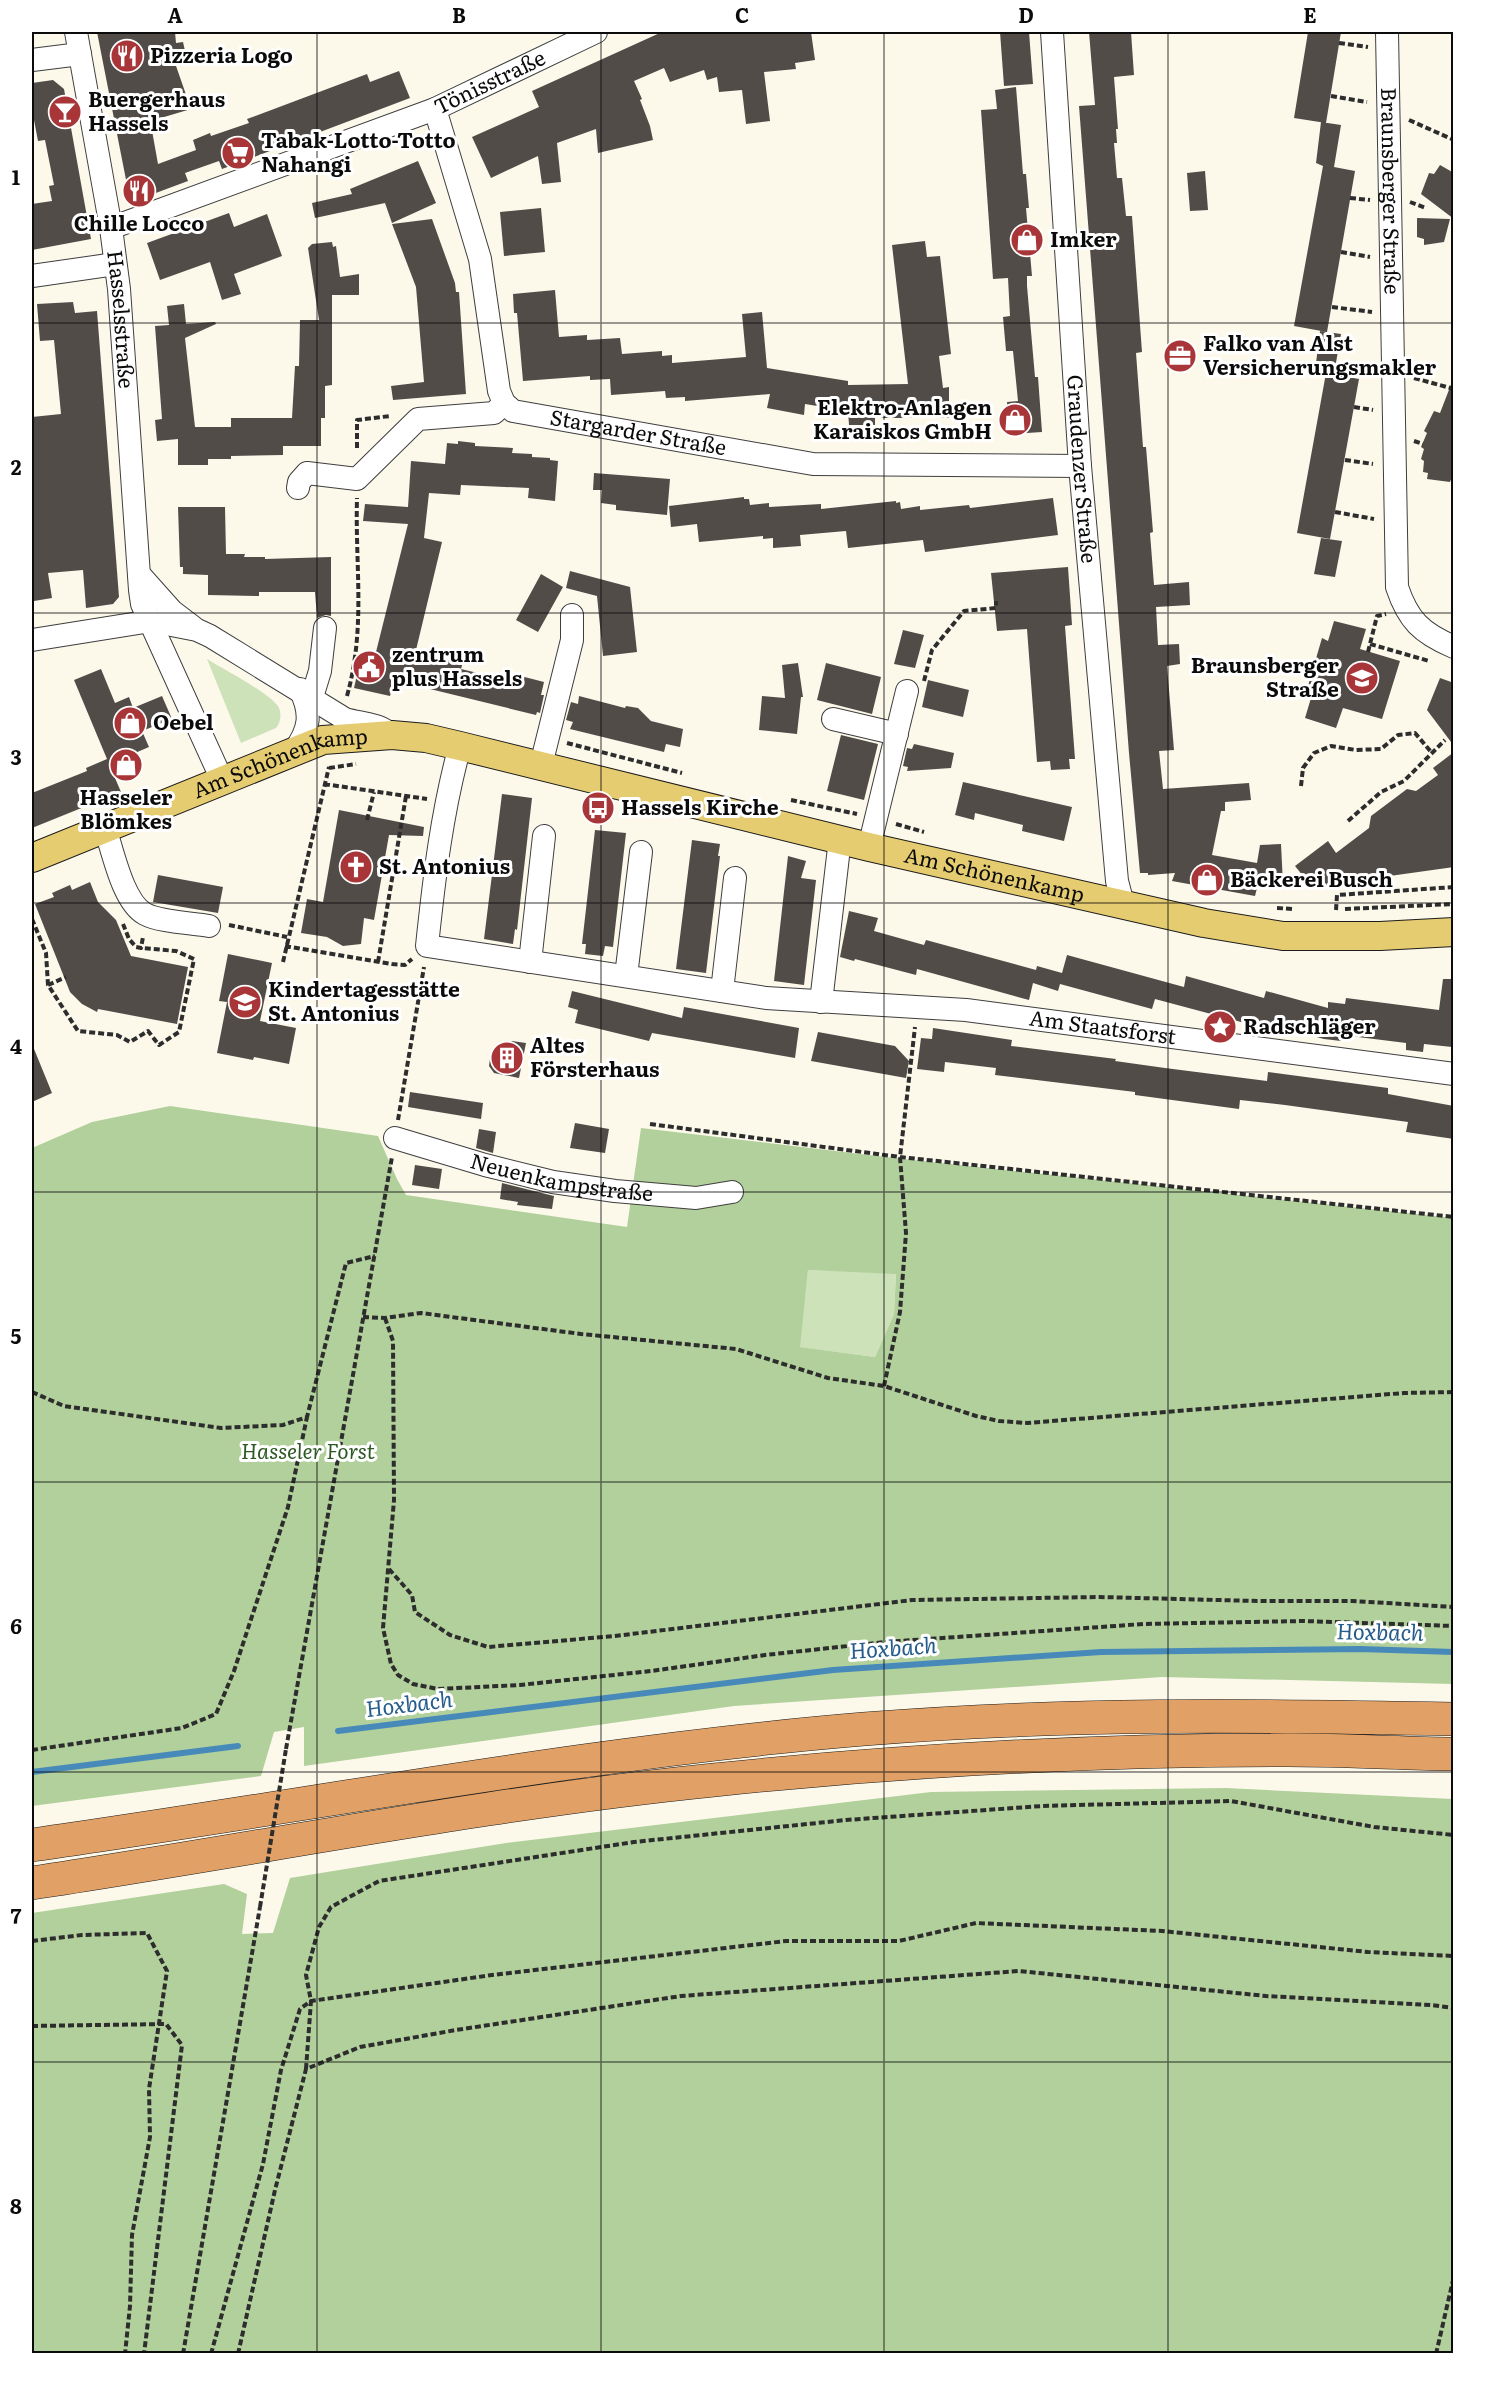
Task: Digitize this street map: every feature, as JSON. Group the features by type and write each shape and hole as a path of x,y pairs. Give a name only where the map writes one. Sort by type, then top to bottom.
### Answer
{"highway":[{"path":"32,1845 512,1770 697,1746 866,1729 1082,1716 1284,1715 1454,1719"},
{"path":"32,1883 519,1805 711,1780 869,1765 1090,1753 1289,1750 1454,1754"}],"main road":[{"name":"Am Schönenkamp","path":"32,858 323,740 392,735 426,738 869,847 1204,923 1282,936 1380,936 1454,932"}],"street":[{"name":"Hasselsstraße","path":"76,32 111,228 119,289 142,604 166,654 193,700 222,780"},
{"name":"Tönisstraße","path":"111,228 435,109 572,36 596,32"},
{"name":"Graudenzer Straße","path":"1052,32 1080,466 1117,881 1124,904"},
{"name":"Braunsberger Straße","path":"1381,40 1397,587 1405,609 1420,628 1454,647"},
{"path":"32,60 80,54"},
{"path":"298,488 299,482 307,473 357,479 418,419 494,413 504,403 499,391 480,259 435,109"},
{"path":"32,276 116,264"},
{"name":"Stargarder Straße","path":"504,403 513,411 813,464 1080,466"},
{"path":"139,574 172,611 197,630 306,693 335,713 362,724 379,726 392,735"},
{"path":"541,765 572,640 572,615"},
{"path":"32,640 151,621 197,630"},
{"path":"294,751 303,738 308,720 306,693 320,671 325,628"},
{"path":"166,654 197,630"},
{"path":"869,847 908,691"},
{"path":"833,719 897,734"},
{"path":"428,946 422,883 447,803 460,746"},
{"path":"105,828 128,895 136,908 147,915 209,926"},
{"path":"530,962 544,836"},
{"path":"821,1002 840,839"},
{"path":"626,976 641,852"},
{"path":"722,991 735,878"},
{"name":"Am Staatsforst","path":"428,946 766,998 918,1007 1032,1018 1454,1074"},
{"name":"Neuenkampstraße","path":"395,1138 485,1165 554,1182 615,1191 696,1198 732,1192"}],"path":[{"path":"1339,43 1381,40"},
{"path":"1330,96 1377,104"},
{"path":"1403,117 1454,140"},
{"path":"1350,198 1379,201"},
{"path":"1403,200 1426,208"},
{"path":"1341,252 1380,258"},
{"path":"1332,307 1382,313"},
{"path":"1408,377 1454,389"},
{"path":"1354,407 1382,411"},
{"path":"1345,460 1383,465"},
{"path":"335,713 348,695 357,653 360,609 355,543 357,479"},
{"path":"1335,512 1384,520"},
{"path":"908,691 921,694 932,650 964,611 996,608 996,601"},
{"path":"1368,652 1377,616 1405,609"},
{"path":"1370,644 1436,663"},
{"path":"1300,786 1303,768 1314,753 1331,746 1356,750 1381,749 1398,735 1415,733 1432,753"},
{"path":"283,962 287,937 329,768 323,740"},
{"path":"1348,821 1381,792 1404,781 1445,740"},
{"path":"324,784 447,803"},
{"path":"367,820 374,792"},
{"path":"378,962 406,796"},
{"path":"1336,910 1337,895 1454,887"},
{"path":"32,919 46,953 48,985 78,1031 117,1035 130,1042 148,1030 159,1046 179,1032 194,959 176,951 141,948"},
{"path":"209,926 220,923 287,937"},
{"path":"285,946 405,965 428,946"},
{"path":"48,985 66,977"},
{"path":"884,1386 900,1312 906,1233 900,1156 918,1007"},
{"path":"650,1124 900,1156 1454,1216"},
{"path":"32,1750 182,1728 216,1714 234,1671 288,1507 307,1417 346,1263 375,1256"},
{"path":"363,1317 386,1318 421,1313 581,1334 736,1349 828,1378 884,1386 975,1416 1027,1423 1381,1395 1454,1392"},
{"path":"386,1318 393,1341 394,1500 383,1628 391,1664 398,1675 413,1684 438,1689 542,1683 885,1642 1119,1625 1304,1621 1454,1626"},
{"path":"183,2354 286,1749 361,1327"},
{"path":"32,1392 64,1406 221,1428 283,1425 307,1417"},
{"path":"388,1568 412,1595 415,1612 450,1635 488,1647 637,1633 912,1600 1099,1597 1353,1601 1454,1607"},
{"path":"238,2354 275,2190 306,2069 311,2001 306,1976 319,1927 332,1907 380,1881 634,1842 846,1820 1030,1807 1231,1801 1374,1827 1454,1835"},
{"path":"211,2354 263,2164 281,2070 300,2009 311,2001 492,1975 786,1941 899,1941 976,1923 1162,1931 1368,1952 1454,1956"},
{"path":"32,1941 82,1935 147,1933 167,1971 148,2089 150,2137 132,2235 130,2306 125,2354"},
{"path":"306,2069 360,2047 681,1996 1019,1971 1266,1996 1454,2008"},
{"path":"32,2026 166,2024 182,2045 144,2354"},
{"path":"1436,2354 1454,2276"}],"green space":[{"path":"207,659 273,700 280,714 276,728 241,743"},
{"name":"Hasseler Forst","path":"170,1106 378,1136 406,1195 627,1227 641,1128 894,1158 1453,1218 1453,1684 1162,1677 734,1706 304,1766 304,1727 274,1732 261,1776 32,1806 32,1148 92,1122","holes":["808,1270 896,1274 894,1314 875,1357 800,1347"]},
{"path":"808,1270 896,1273 894,1314 875,1357 799,1347"},
{"path":"1226,1788 1453,1799 1453,2353 32,2353 32,1913 224,1884 247,1894 242,1934 273,1933 290,1878 506,1843 931,1792"}],"building":[{"path":"97,32 175,32 176,43 183,42 187,60 175,63 191,109 154,120 155,124 151,125 158,164 196,150 193,140 249,123 247,119 367,74 370,82 399,71 410,98 222,169 219,161 185,173 188,181 137,200 129,195"},
{"path":"662,32 811,32 815,60 795,63 796,69 764,72 770,121 746,124 742,90 719,92 717,77 707,80 704,70 670,82 664,68 634,81 642,99 640,100 653,140 598,153 596,129 557,143 561,182 542,184 538,156 491,178 472,137 539,107 532,91"},
{"path":"1000,32 1029,32 1033,84 1004,86"},
{"path":"1089,32 1131,32 1134,75 1114,77 1118,129 1116,129 1117,143 1114,143 1117,178 1122,178 1126,216 1132,216 1142,352 1136,353 1143,447 1146,447 1153,532 1150,533 1154,585 1189,582 1190,605 1156,607 1158,645 1179,644 1180,664 1167,666 1174,750 1159,751 1163,789 1249,783 1251,800 1225,802 1225,811 1221,811 1212,855 1257,863 1260,845 1281,844 1283,884 1258,884 1255,896 1172,881 1175,873 1148,875 1148,873 1140,873 1079,106 1095,105"},
{"path":"1308,32 1341,32 1326,123 1294,118"},
{"path":"53,80 64,89 91,239 32,250 32,204 52,201 49,186 54,185 45,140 38,141 34,120 32,121 32,83"},
{"path":"1016,87 1023,174 1026,174 1029,208 1026,208 1032,276 1027,276 1027,286 1042,432 1010,434 1007,402 1018,401 1013,351 1006,351 1003,317 1010,316 1008,278 993,279 981,110 997,109 995,90"},
{"path":"1321,122 1341,125 1334,167 1355,171 1327,332 1294,326 1323,166 1316,163"},
{"path":"418,161 436,203 392,223 385,203 315,218 312,203 352,194 350,189"},
{"path":"1440,165 1454,173 1454,219 1421,194 1429,173 1434,174"},
{"path":"1205,171 1208,210 1190,211 1187,173"},
{"path":"541,208 545,252 504,256 500,212"},
{"path":"229,213 234,227 267,214 282,256 234,274 241,294 222,300 210,262 160,280 147,243"},
{"path":"1417,218 1450,219 1444,242 1424,245 1424,239 1417,237"},
{"path":"432,219 455,283 456,292 459,292 466,394 393,400 391,386 424,382 416,287 392,224"},
{"path":"925,241 927,257 940,256 951,354 939,356 943,388 949,387 949,418 875,418 875,425 849,425 848,411 805,404 804,415 767,408 770,394 685,401 685,397 666,398 665,391 611,395 610,379 590,380 590,376 523,381 517,313 514,313 513,294 555,290 559,337 587,335 587,340 620,338 622,354 662,351 662,356 672,355 672,363 746,357 742,314 762,312 767,368 848,381 848,385 908,384 892,245"},
{"path":"332,242 333,247 336,246 340,277 359,274 359,295 332,295 332,385 325,386 325,418 321,418 321,446 283,446 283,455 231,456 231,459 208,459 208,465 178,465 178,439 157,441 155,420 162,419 155,326 169,325 167,306 184,304 186,324 215,322 216,324 185,338 195,427 231,427 231,418 292,418 295,366 299,366 300,320 319,320 308,248 312,244"},
{"path":"73,302 75,313 97,311 119,597 113,604 86,608 83,570 48,573 52,598 34,601 32,583 32,417 61,414 54,340 40,341 37,304"},
{"path":"1320,331 1341,334 1334,374 1315,371"},
{"path":"1326,373 1359,379 1330,539 1297,533"},
{"path":"1452,382 1454,471 1450,482 1427,479 1428,473 1423,472 1424,461 1421,459 1424,449 1421,447 1427,433 1424,431 1434,411 1440,413"},
{"path":"458,441 475,443 475,446 513,448 512,453 532,454 532,457 558,461 555,501 528,498 529,488 461,485 460,495 429,493 424,538 442,542 416,650 463,662 461,669 511,681 513,674 544,682 540,713 537,712 536,715 430,689 432,681 396,672 390,696 354,688 362,653 375,656 408,524 363,521 365,504 408,507 411,461 445,464 447,443 458,444"},
{"path":"594,473 670,479 667,515 616,510 616,505 601,503 602,490 593,490"},
{"path":"744,497 744,499 749,499 750,505 769,503 769,507 821,504 821,509 896,501 896,503 900,502 901,509 920,506 920,510 969,505 970,508 1053,498 1058,535 925,552 923,540 848,548 846,531 800,535 801,546 773,548 773,538 763,539 763,536 699,542 697,524 671,527 669,506"},
{"path":"178,507 225,507 226,554 245,554 244,557 265,557 265,559 331,557 331,616 317,618 315,592 259,592 259,596 208,595 208,575 183,574 183,567 180,567"},
{"path":"1321,538 1342,541 1335,577 1314,574"},
{"path":"1068,567 1072,625 1065,626 1075,759 1069,759 1070,769 1051,770 1050,761 1037,762 1027,629 997,631 991,573"},
{"path":"570,571 630,587 637,652 603,656 597,596 566,588"},
{"path":"541,574 563,587 538,632 516,620"},
{"path":"1334,621 1366,629 1360,649 1400,661 1382,719 1343,708 1336,728 1305,718 1311,698 1305,696 1322,638 1328,641"},
{"path":"903,630 924,635 915,668 894,664"},
{"path":"798,663 803,697 801,697 797,734 759,730 762,696 785,698 782,665"},
{"path":"826,663 881,677 872,714 817,700"},
{"path":"101,669 115,703 129,697 133,708 162,696 172,719 142,731 149,747 135,753 141,767 115,778 121,792 32,828 32,793 87,771 86,768 107,759 74,680"},
{"path":"1440,678 1454,683 1454,746 1427,710"},
{"path":"928,680 969,690 963,717 922,707"},
{"path":"579,696 625,708 626,706 638,708 651,721 683,729 680,747 666,744 664,752 570,729 573,722 566,720 571,702 578,704"},
{"path":"841,735 878,744 864,800 827,791"},
{"path":"914,744 954,753 951,768 907,771 908,767 903,766 907,748 912,749"},
{"path":"1454,752 1454,867 1361,880 1358,885 1345,887 1341,883 1312,887 1295,866 1328,841 1336,853 1369,828 1371,816 1407,789 1416,791 1438,775 1433,768"},
{"path":"963,782 1072,807 1064,841 1022,831 1023,825 975,813 974,820 955,815"},
{"path":"502,794 532,798 517,930 515,929 513,944 484,939"},
{"name":"St. Antonius","path":"339,810 424,827 423,836 389,835 374,920 364,918 361,944 343,946 327,937 301,933 307,899 323,902"},
{"path":"595,830 626,833 613,947 605,946 603,956 585,954 586,944 582,944"},
{"path":"692,840 720,844 706,973 676,969"},
{"path":"788,856 806,861 801,878 816,880 804,985 774,981"},
{"path":"158,875 223,887 218,913 153,902"},
{"path":"90,882 98,902 116,920 131,956 188,967 177,1024 98,1009 97,1012 82,1004 70,992 35,904 54,897 52,893 70,885 72,890"},
{"path":"849,911 878,918 874,931 924,945 926,940 1036,970 1037,966 1062,973 1067,955 1184,987 1186,976 1264,998 1266,991 1328,1008 1328,1002 1345,1004 1346,998 1439,1010 1443,979 1454,979 1452,1047 1424,1044 1423,1052 1406,1050 1406,1043 1342,1035 1341,1041 1324,1039 1258,1021 1256,1026 1155,999 1152,1009 1060,984 1058,991 1033,983 1029,1000 917,969 916,975 840,957"},
{"path":"228,954 272,963 260,1021 296,1028 289,1064 217,1053 227,1002 219,1001"},
{"path":"572,991 682,1018 684,1007 799,1028 795,1058 652,1033 649,1041 575,1023 578,1010 568,1007"},
{"path":"933,1028 1012,1040 1011,1046 1116,1059 1115,1061 1165,1068 1267,1081 1268,1072 1388,1088 1388,1094 1454,1106 1454,1139 1406,1132 1408,1122 1285,1105 1240,1100 1239,1109 1135,1095 1135,1092 995,1075 996,1068 945,1062 944,1072 917,1069 921,1038 932,1039"},
{"path":"818,1032 895,1046 909,1061 906,1078 811,1061"},
{"name":"Altes Försterhaus","path":"512,1041 526,1043 519,1078 494,1073 489,1066 490,1059 498,1055 499,1046 504,1047"},
{"path":"32,1044 52,1093 32,1102"},
{"path":"410,1092 483,1103 481,1119 408,1107"},
{"path":"575,1123 609,1129 605,1153 570,1148"},
{"path":"479,1129 496,1132 493,1153 476,1148"},
{"path":"415,1165 442,1169 439,1189 412,1185"},
{"path":"502,1183 554,1196 552,1209 517,1205 518,1202 500,1199"}],"waterway":[{"name":"Hoxbach","path":"338,1731 833,1670 1101,1652 1360,1649 1454,1652"},
{"name":"Hoxbach","path":"32,1772 238,1746"}],"place":[{"name":"Pizzeria Logo","path":"127,56"},
{"name":"Buergerhaus Hassels","path":"65,112"},
{"name":"Tabak-Lotto-Totto Nahangi","path":"238,153"},
{"name":"Chille Locco","path":"139,191"},
{"name":"Imker","path":"1027,240"},
{"name":"Falko van Alst Versicherungsmakler","path":"1180,356"},
{"name":"Elektro-Anlagen Karaiskos GmbH","path":"1015,420"},
{"name":"zentrum plus Hassels","path":"369,667"},
{"name":"Braunsberger Straße","path":"1362,678"},
{"name":"Oebel","path":"130,723"},
{"name":"Hasseler Blömkes","path":"126,765"},
{"name":"Hassels Kirche","path":"598,808"},
{"name":"St. Antonius","path":"356,867"},
{"name":"Bäckerei Busch","path":"1207,880"},
{"name":"Kindertagesstätte St. Antonius","path":"245,1002"},
{"name":"Radschläger","path":"1220,1027"},
{"name":"Altes Försterhaus","path":"507,1058"}]}
